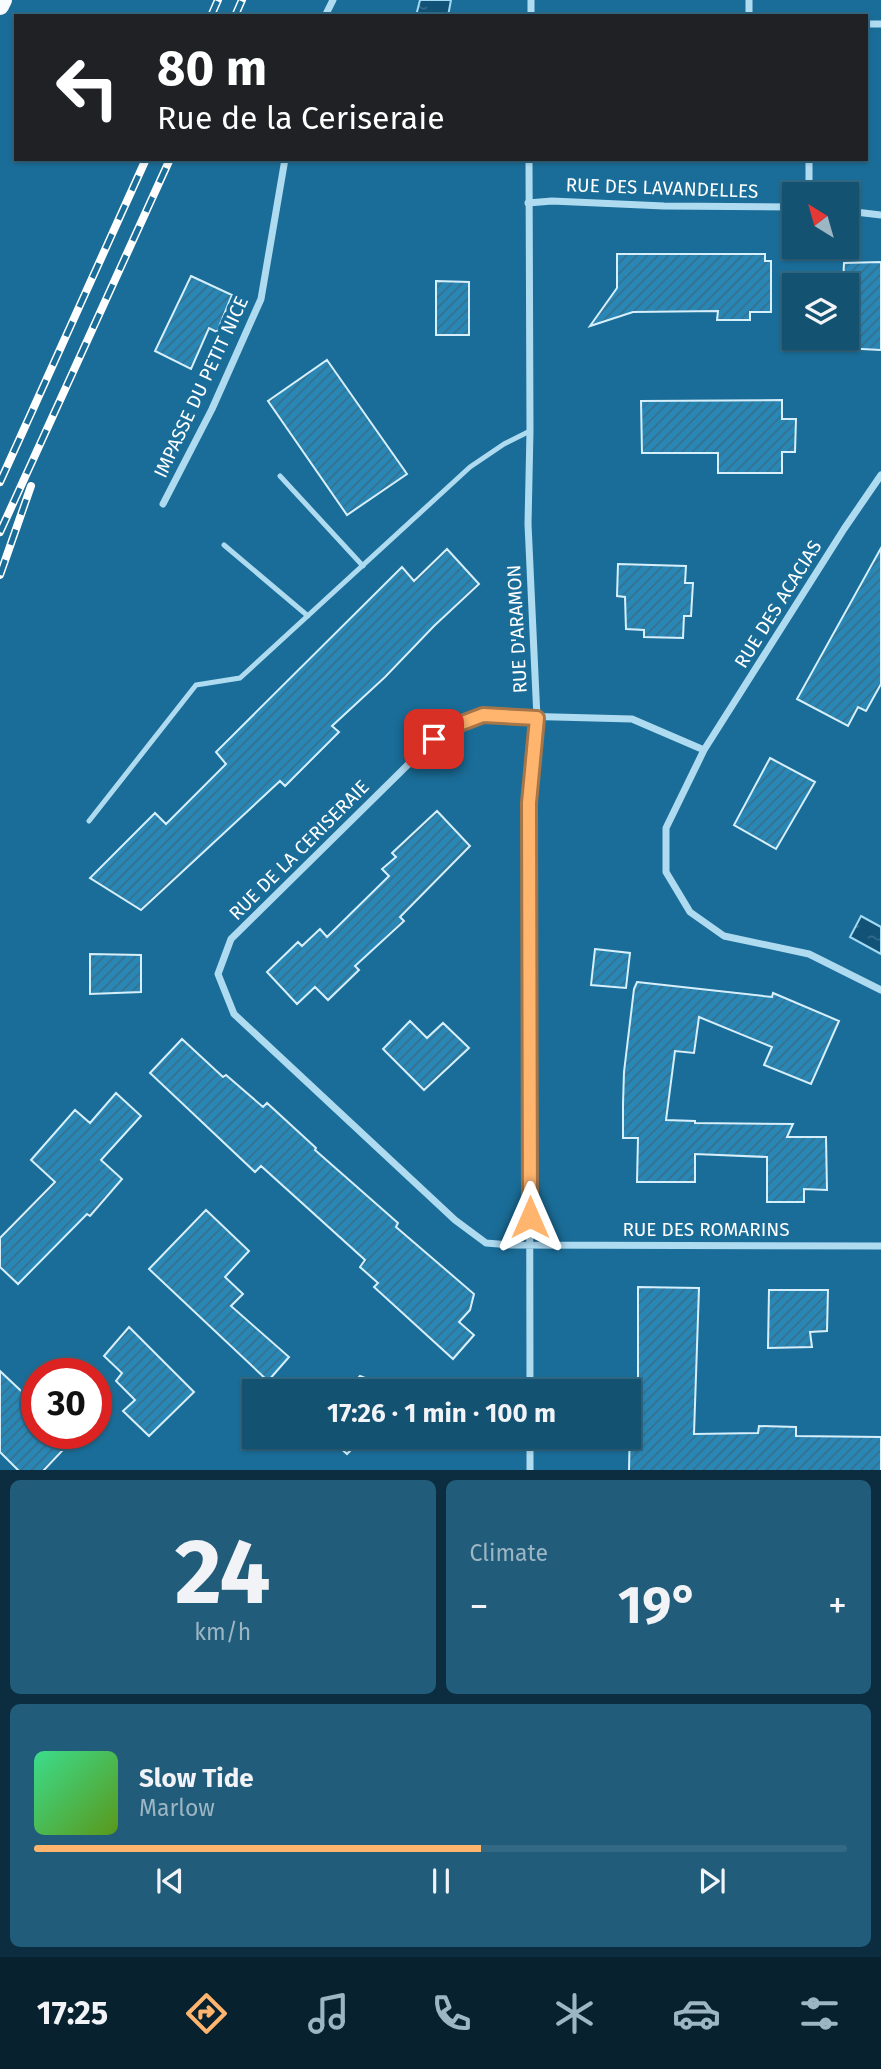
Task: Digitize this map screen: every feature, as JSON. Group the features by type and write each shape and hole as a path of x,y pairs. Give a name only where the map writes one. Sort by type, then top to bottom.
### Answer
{"main road":[{"path":"0,6 3,0"}],"street":[{"name":"IMPASSE DU PETIT NICE","path":"163,504 212,409 261,299 285,161"},
{"name":"RUE D'ARAMON","path":"529,161 528,524 537,718 529,803 530,1379"},
{"path":"809,161 809,182"},
{"name":"RUE DES LAVANDELLES","path":"528,203 552,201 664,206 782,207"},
{"path":"859,212 881,215"},
{"name":"RUE DES ACACIAS","path":"881,475 704,750 666,828 666,872 690,912 724,936 809,954 881,989"},
{"name":"RUE DE LA CERISERAIE","path":"530,1244 486,1243 455,1220 233,1014 218,974 231,939 434,739 457,725 483,715 632,719 704,750"},
{"name":"RUE DES ROMARINS","path":"530,1244 881,1246"},
{"path":"530,1449 530,1470"}],"lane":[{"path":"89,821 196,685 240,678 470,467 504,444 530,431"},
{"path":"280,476 362,566"},
{"path":"225,545 308,616"}],"water":[{"path":"420,0 451,0 448,14 416,14"},
{"path":"861,916 881,927 881,954 850,937"}],"building":[{"path":"617,254 765,254 765,261 771,261 771,312 750,312 750,320 717,320 718,311 633,312 590,326 617,288"},
{"path":"881,262 881,350 859,349 859,273 844,273 844,263"},
{"path":"191,276 232,295 217,332 209,328 191,369 155,351"},
{"path":"436,281 469,282 469,335 436,335"},
{"path":"327,360 407,474 347,515 268,401"},
{"path":"782,400 782,419 796,419 795,452 782,452 782,473 718,473 718,453 642,453 641,401"},
{"path":"881,548 881,684 866,711 858,707 848,726 797,699"},
{"path":"447,549 479,584 332,726 339,732 285,786 280,781 141,910 90,878 155,813 166,824 226,764 216,752 402,567 414,581"},
{"path":"618,564 686,566 685,583 693,583 691,616 684,616 683,638 644,637 644,630 626,629 625,597 617,596"},
{"path":"770,758 815,782 776,849 734,825"},
{"path":"437,811 470,846 400,917 404,921 355,966 359,970 328,1000 315,987 297,1004 267,972 298,942 302,946 320,929 327,937 389,876 382,869 396,857 392,853"},
{"path":"595,949 630,953 626,988 591,985"},
{"path":"90,954 141,955 141,992 90,994"},
{"path":"637,982 772,997 773,993 839,1021 811,1084 764,1065 772,1047 699,1017 694,1053 675,1051 666,1120 793,1124 787,1137 826,1137 827,1190 804,1189 804,1202 767,1202 767,1157 695,1154 695,1182 637,1182 638,1138 623,1138 623,1104 624,1072"},
{"path":"410,1021 427,1038 443,1023 469,1048 424,1090 383,1049"},
{"path":"182,1039 223,1077 226,1075 263,1107 267,1103 316,1148 315,1150 398,1223 396,1227 474,1294 470,1310 459,1322 474,1335 453,1359 374,1287 378,1283 360,1267 365,1260 261,1166 255,1172 150,1073"},
{"path":"116,1093 141,1116 101,1160 122,1179 90,1216 87,1214 18,1284 0,1267 0,1238 55,1182 31,1160 75,1110 90,1123"},
{"path":"206,1210 249,1251 225,1277 243,1294 231,1306 289,1357 270,1379 266,1379 149,1269"},
{"path":"638,1287 699,1288 694,1434 758,1433 759,1426 796,1427 796,1436 881,1437 881,1470 629,1470 629,1449 641,1449"},
{"path":"769,1290 828,1290 827,1331 810,1332 812,1347 768,1348"},
{"path":"129,1327 194,1392 149,1436 123,1411 135,1400 116,1381 122,1373 112,1364 112,1358 104,1356"},
{"path":"0,1371 21,1391 21,1449 64,1449 44,1470 18,1470 0,1452"}],"railway":[{"path":"212,14 218,0"},
{"path":"236,14 242,0"},
{"path":"0,482 145,161"},
{"path":"0,532 169,161"},
{"path":"0,575 31,486"}],"route":[{"path":"434,739 457,725 483,715 537,718 529,803 530,1217"}]}
